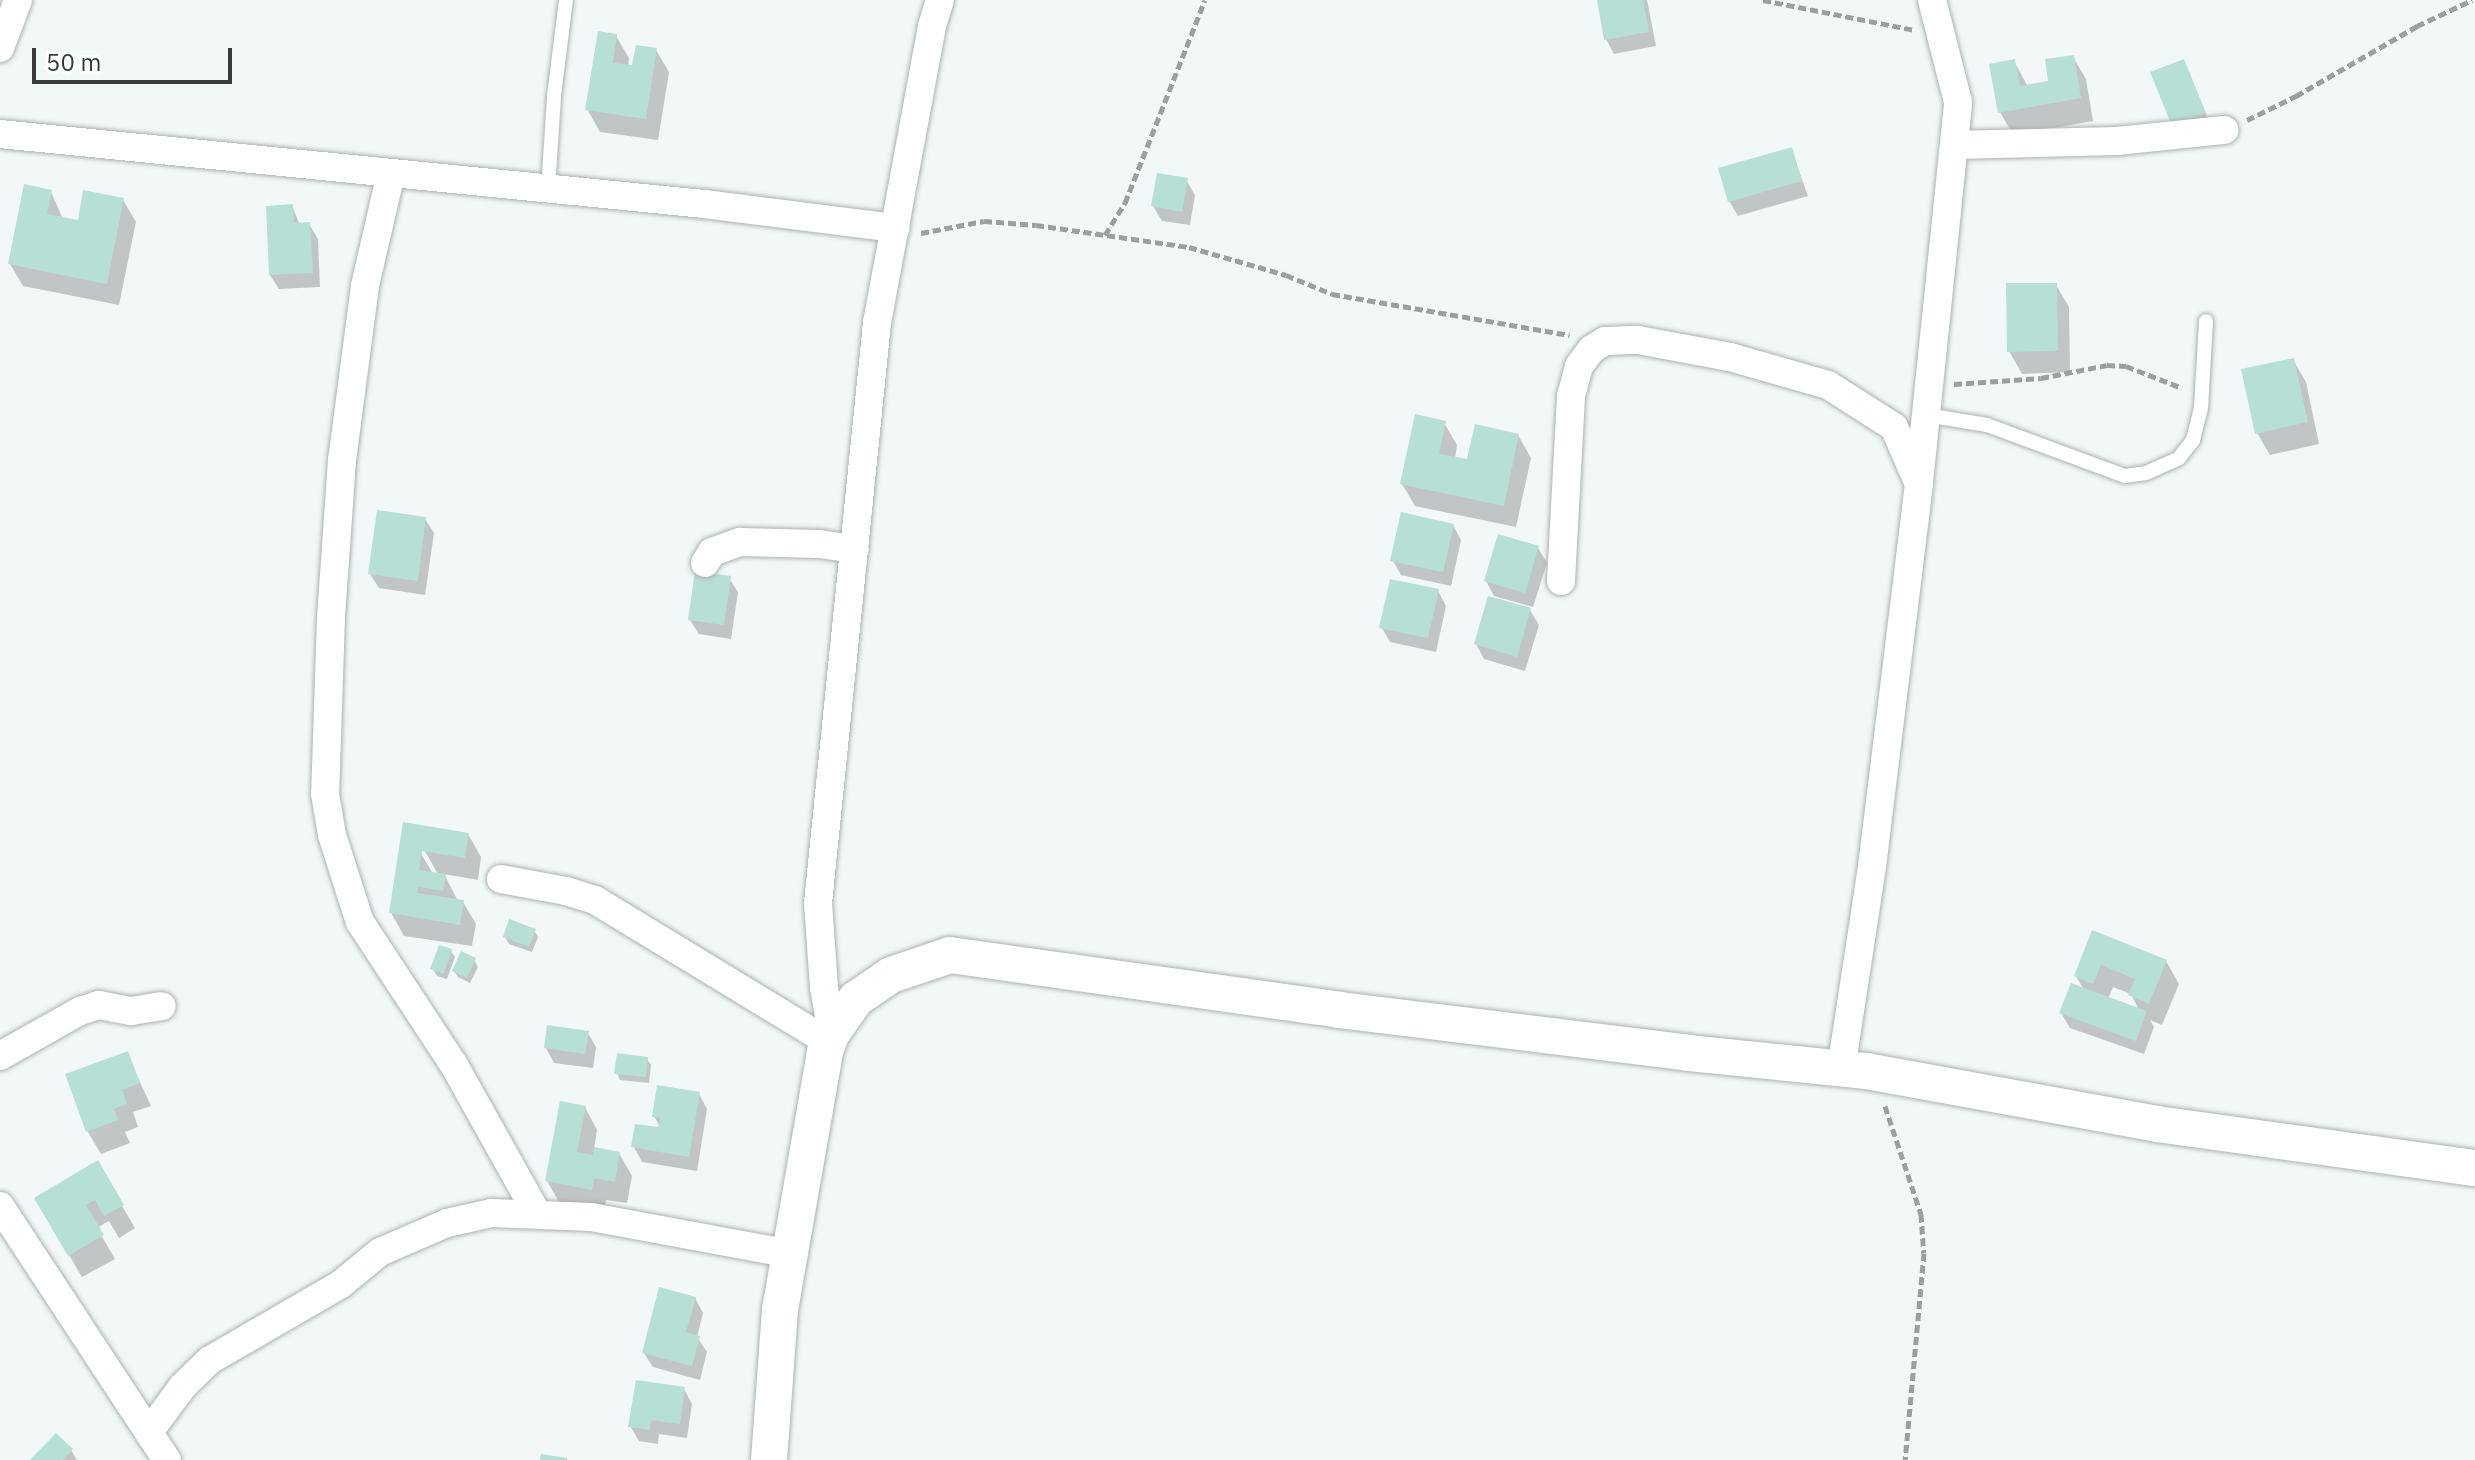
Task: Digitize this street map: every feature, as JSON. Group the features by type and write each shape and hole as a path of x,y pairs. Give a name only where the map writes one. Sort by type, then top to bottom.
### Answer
{"street":[{"path":"0,48 18,0"},
{"path":"769,1460 780,1310 830,1037 818,903 877,323 932,26 940,0"},
{"path":"1857,1070 1872,867 1919,484 1955,145 1958,102 1932,0"},
{"path":"1955,145 2117,141 2224,130"},
{"path":"0,134 548,190 893,234"},
{"path":"391,173 365,286 342,460 331,617 325,794 335,846 360,922 446,1052 536,1212"},
{"path":"1561,581 1571,396 1579,366 1592,349 1605,341 1638,340 1730,357 1828,385 1894,427 1919,484"},
{"path":"705,563 712,552 740,542 819,544 855,549"},
{"path":"501,879 566,891 595,900 830,1037"},
{"path":"830,1037 856,999 891,975 950,955 1340,1010 1857,1070 2157,1124 2473,1165"},
{"path":"0,1056 80,1011 99,1005 131,1011 162,1006"},
{"path":"0,1206 167,1460"},
{"path":"149,1432 183,1386 210,1360 341,1284 380,1252 447,1223 491,1213 536,1212 591,1217 790,1254"}],"lane":[{"path":"548,190 566,0"},
{"path":"1926,415 1987,425 2125,476 2146,473 2179,458 2193,440 2202,396 2206,321"}],"path":[{"path":"1105,235 1125,203 1205,0"},
{"path":"1763,0 1825,15 1887,22 1942,38"},
{"path":"2224,130 2296,96 2417,26 2472,0"},
{"path":"893,234 984,221 1105,235 1214,253 1286,275 1332,294 1605,341"},
{"path":"1929,385 1989,383 2126,366 2202,396"},
{"path":"1857,1070 1921,1214 1924,1253 1905,1460"}],"building":[{"path":"1597,0 1643,0 1649,32 1604,40"},
{"path":"598,31 617,34 613,63 632,65 636,45 657,48 646,119 585,110"},
{"path":"2074,55 2081,98 1998,113 1989,64 2015,59 2020,86 2048,81 2045,59"},
{"path":"2184,59 2206,113 2172,126 2150,72"},
{"path":"1792,147 1802,181 1728,202 1718,168"},
{"path":"1157,173 1188,178 1182,212 1151,206"},
{"path":"24,184 52,190 47,214 78,220 83,190 124,198 107,284 8,264"},
{"path":"293,204 294,223 310,222 313,273 269,275 266,206"},
{"path":"2006,283 2057,283 2058,351 2007,352"},
{"path":"2294,358 2308,422 2255,434 2241,369"},
{"path":"1415,414 1446,421 1439,454 1467,459 1475,424 1519,434 1504,506 1400,484"},
{"path":"377,510 426,517 418,581 368,574"},
{"path":"1401,512 1454,524 1443,572 1390,561"},
{"path":"1498,534 1539,546 1525,593 1484,581"},
{"path":"695,571 731,576 724,625 688,620"},
{"path":"1390,579 1439,589 1428,638 1379,628"},
{"path":"1488,596 1531,608 1517,657 1474,644"},
{"path":"403,822 469,833 465,858 422,851 419,870 446,874 443,891 418,887 417,893 464,900 460,925 389,913"},
{"path":"509,919 536,929 529,947 503,937"},
{"path":"2092,930 2167,960 2149,1004 2128,995 2135,979 2101,965 2093,984 2074,976"},
{"path":"439,945 452,949 444,974 430,969"},
{"path":"461,951 476,958 467,978 452,971"},
{"path":"2071,983 2147,1011 2136,1041 2059,1013"},
{"path":"547,1025 589,1031 585,1054 544,1048"},
{"path":"128,1051 140,1083 122,1090 127,1104 114,1109 118,1120 86,1132 65,1074"},
{"path":"617,1053 648,1057 646,1077 614,1074"},
{"path":"657,1085 700,1092 689,1157 631,1147 635,1124 658,1127 660,1118 652,1117"},
{"path":"560,1101 586,1106 577,1152 593,1155 594,1147 620,1152 615,1182 594,1178 592,1190 545,1181"},
{"path":"98,1160 124,1205 104,1216 95,1200 86,1205 104,1235 68,1256 34,1198"},
{"path":"659,1287 696,1297 686,1332 700,1336 692,1366 642,1353"},
{"path":"636,1380 685,1387 680,1424 651,1420 650,1430 628,1427"},
{"path":"56,1433 73,1449 63,1460 30,1460"},
{"path":"541,1454 567,1458 567,1460 540,1460"}]}
